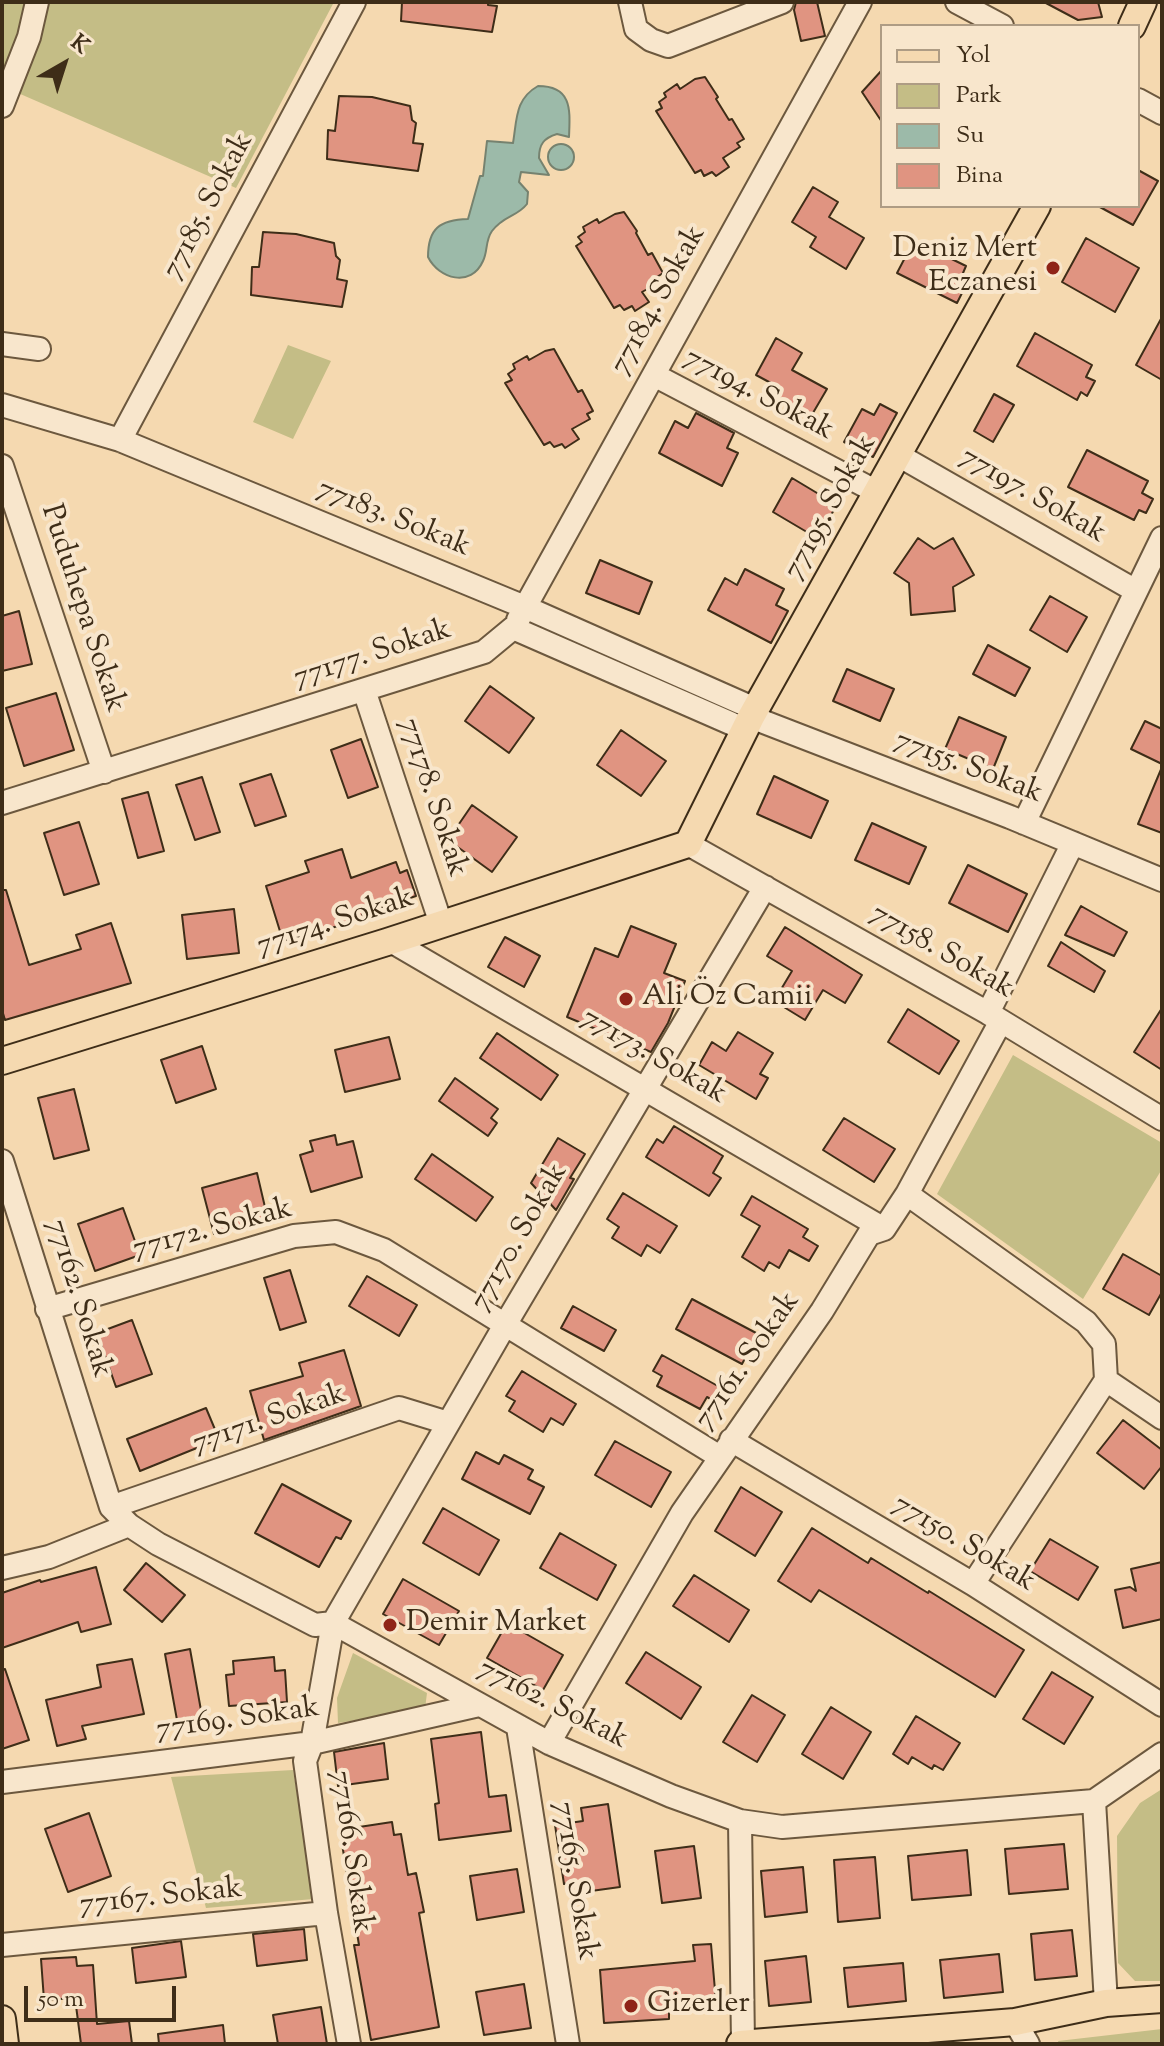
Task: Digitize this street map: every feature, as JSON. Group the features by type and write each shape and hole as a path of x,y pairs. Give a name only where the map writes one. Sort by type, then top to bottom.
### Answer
{"main road":[{"path":"1133,24 1143,2"},
{"name":"77195. Sokak","path":"688,844 750,718 1036,208"},
{"name":"77174. Sokak","path":"2,1061 391,941 688,844"},
{"path":"742,2044 1022,2033 1106,2003 1162,1999"},
{"path":"2,2019 5,2044"}],"street":[{"path":"2,106 29,37 37,2"},
{"name":"77185. Sokak","path":"120,440 354,2"},
{"path":"630,2 636,29 651,40 668,46 782,2"},
{"name":"77184. Sokak","path":"513,628 527,608 860,2"},
{"path":"957,2 998,24"},
{"path":"1140,101 1162,113"},
{"path":"2,344 39,349"},
{"name":"77194. Sokak","path":"654,375 877,492"},
{"name":"77183. Sokak","path":"2,405 120,440 527,608 750,718"},
{"name":"77197. Sokak","path":"898,455 1136,591"},
{"name":"Puduhepa Sokak","path":"2,466 104,772"},
{"path":"1024,823 1162,538"},
{"path":"513,628 750,718"},
{"name":"77177. Sokak","path":"2,803 484,652 513,628"},
{"name":"77178. Sokak","path":"364,690 441,924"},
{"name":"77155. Sokak","path":"750,718 1024,823 1162,880"},
{"name":"77161. Sokak","path":"549,1743 682,1513 822,1311 869,1234 884,1229 907,1194 994,1017 1073,843"},
{"name":"77158. Sokak","path":"688,844 994,1017 1162,1119"},
{"name":"77170. Sokak","path":"333,1623 644,1087 765,887"},
{"name":"77173. Sokak","path":"391,941 884,1229"},
{"name":"77162. Sokak","path":"2,1161 111,1507 129,1525 158,1544 315,1625 333,1623 549,1743 671,1796 740,1821 782,1827 1094,1801 1162,1754"},
{"path":"907,1194 1086,1322 1104,1344 1106,1380 973,1584"},
{"name":"77172. Sokak","path":"47,1309 294,1236 336,1232 384,1250 505,1325 725,1448"},
{"path":"1106,1380 1162,1418"},
{"name":"77171. Sokak","path":"111,1507 399,1408 448,1423"},
{"name":"77150. Sokak","path":"725,1448 973,1584 1162,1705"},
{"path":"2,1568 49,1557 129,1525"},
{"name":"77166. Sokak","path":"333,1623 312,1743 305,1761 326,1913 349,2044"},
{"name":"77169. Sokak","path":"2,1782 312,1743 479,1705"},
{"name":"77165. Sokak","path":"518,1727 568,2044"},
{"path":"1094,1801 1106,2003"},
{"path":"740,1821 742,2044"},
{"name":"77167. Sokak","path":"2,1945 326,1913"}],"green space":[{"path":"2,2 334,2 236,188 18,93 2,120"},
{"path":"288,345 331,361 293,439 253,422"},
{"path":"1013,1055 1162,1143 1162,1169 1083,1299 937,1194"},
{"path":"353,1653 427,1693 425,1709 338,1723 337,1698"},
{"path":"293,1770 314,1899 206,1908 171,1777"},
{"path":"1162,1789 1162,1981 1135,1981 1118,1963 1117,1836 1140,1803"},
{"path":"1162,2029 1162,2044 1059,2044 1058,2041"}],"water":[{"path":"538,86 558,90 563,95 569,109 569,137 557,134 541,145 539,158 549,175 521,172 519,182 528,192 527,204 492,231 485,257 478,269 463,277 447,275 428,257 433,232 450,221 468,219 480,176 483,176 487,141 513,143 521,103"},
{"path":"561,144 571,147 574,157 571,167 561,170 551,167 548,157 551,147"}],"building":[{"path":"402,2 488,2 488,5 497,6 492,32 401,21"},
{"path":"796,2 817,2 825,36 801,41 794,10"},
{"path":"1044,2 1098,2 1102,17 1078,20"},
{"path":"880,72 880,119 862,92"},
{"path":"705,77 729,120 732,119 744,139 737,143 740,147 723,158 729,167 716,176 712,172 704,176 701,170 695,173 656,111 662,108 659,102 666,97 664,93 677,84 680,89 695,79"},
{"path":"339,96 372,97 410,106 412,120 416,123 413,143 423,144 418,171 327,159 328,130 335,131"},
{"path":"1140,171 1158,181 1133,225 1102,208 1140,208"},
{"path":"813,187 838,202 829,217 864,238 846,269 810,247 816,237 792,222"},
{"path":"624,212 648,255 652,253 663,273 657,277 660,282 642,292 649,302 635,311 632,306 624,310 620,305 614,308 576,246 582,242 578,237 585,232 583,227 597,219 599,223"},
{"path":"263,232 296,234 334,243 336,256 340,260 337,279 347,281 342,307 251,295 252,267 259,267"},
{"path":"1086,238 1139,268 1115,312 1062,282"},
{"path":"923,245 966,266 963,273 970,277 957,303 897,273 909,250 918,255"},
{"path":"1162,317 1162,380 1136,365"},
{"path":"1035,333 1092,365 1086,377 1095,381 1087,396 1081,392 1077,400 1017,366"},
{"path":"776,338 802,353 792,370 827,389 810,418 776,400 782,389 756,375"},
{"path":"554,349 578,392 582,390 593,411 587,414 590,419 572,429 579,439 565,448 562,444 554,447 550,442 544,445 505,383 512,380 508,374 515,369 513,364 527,356 529,360"},
{"path":"994,394 1014,405 993,442 974,431"},
{"path":"880,404 897,413 873,457 844,442 862,409 874,415"},
{"path":"696,413 734,433 727,448 738,453 722,486 659,453 675,421 688,428"},
{"path":"1087,450 1148,481 1142,493 1153,499 1146,513 1139,510 1134,520 1068,487"},
{"path":"792,478 837,505 817,538 773,512"},
{"path":"918,538 934,549 953,538 974,575 953,587 955,611 911,615 909,583 894,573"},
{"path":"600,560 652,582 639,614 586,593"},
{"path":"745,569 784,589 776,605 788,611 771,643 708,610 725,578 737,585"},
{"path":"1050,596 1087,617 1067,652 1030,630"},
{"path":"19,611 32,664 2,671 2,616"},
{"path":"988,645 1030,668 1015,696 973,674"},
{"path":"847,669 894,689 880,721 833,701"},
{"path":"490,686 534,718 509,753 465,721"},
{"path":"56,693 74,750 24,766 6,708"},
{"path":"959,717 1006,737 993,769 945,749"},
{"path":"1145,721 1162,729 1162,764 1131,749"},
{"path":"621,730 666,761 641,796 597,765"},
{"path":"361,739 378,787 348,798 331,750"},
{"path":"1162,767 1162,833 1138,824"},
{"path":"271,774 286,816 255,826 240,784"},
{"path":"774,776 828,801 811,838 757,814"},
{"path":"202,777 220,832 195,840 176,785"},
{"path":"148,792 164,851 138,858 122,799"},
{"path":"472,805 517,837 492,872 448,840"},
{"path":"79,822 99,884 64,895 44,833"},
{"path":"872,823 926,847 909,884 855,860"},
{"path":"342,849 351,878 396,862 400,873 407,870 416,896 362,914 364,919 283,941 266,886 309,872 305,861"},
{"path":"968,865 1027,894 1008,932 949,903"},
{"path":"2,890 6,890 29,965 81,949 76,935 111,923 131,983 5,1020 2,1010"},
{"path":"1081,906 1127,932 1114,956 1065,935"},
{"path":"234,909 239,953 187,959 182,915"},
{"name":"Ali Öz Camii","path":"631,926 676,944 664,973 685,981 668,1023 651,1052 567,1017 595,948 618,957"},
{"path":"785,927 862,975 845,1003 823,990 805,1020 774,1001 792,971 767,956"},
{"path":"505,937 540,956 524,987 488,967"},
{"path":"1061,942 1105,971 1094,992 1048,966"},
{"path":"1162,1008 1162,1070 1134,1052"},
{"path":"908,1009 959,1041 939,1074 888,1042"},
{"path":"738,1032 773,1053 760,1074 768,1078 756,1099 699,1065 712,1042 726,1051"},
{"path":"497,1033 558,1075 541,1100 480,1058"},
{"path":"389,1037 400,1079 345,1092 335,1050"},
{"path":"202,1046 216,1089 176,1103 161,1060"},
{"path":"455,1078 498,1109 491,1118 497,1123 488,1136 439,1101"},
{"path":"74,1089 89,1150 54,1159 38,1098"},
{"path":"844,1118 895,1149 874,1182 823,1150"},
{"path":"674,1126 723,1156 713,1173 721,1178 709,1196 646,1157 657,1139 663,1143"},
{"path":"335,1135 337,1145 353,1141 362,1177 311,1192 300,1155 313,1151 310,1141"},
{"path":"558,1138 585,1154 556,1210 531,1183"},
{"path":"432,1154 493,1197 476,1221 415,1179"},
{"path":"257,1173 268,1220 214,1234 202,1188"},
{"path":"623,1193 677,1226 660,1253 647,1245 641,1256 612,1238 619,1227 607,1219"},
{"path":"752,1196 808,1229 803,1237 818,1246 809,1261 789,1250 779,1268 769,1262 764,1271 742,1257 760,1226 741,1215"},
{"path":"123,1208 140,1255 95,1271 78,1224"},
{"path":"1123,1254 1162,1276 1162,1292 1149,1315 1103,1289"},
{"path":"290,1270 306,1322 280,1330 264,1278"},
{"path":"367,1276 417,1305 399,1336 349,1306"},
{"path":"692,1299 758,1334 742,1364 676,1329"},
{"path":"573,1306 616,1330 604,1351 561,1328"},
{"path":"132,1320 152,1374 116,1387 97,1333"},
{"path":"344,1350 361,1406 264,1440 250,1391 303,1376 299,1363"},
{"path":"662,1355 725,1390 718,1403 707,1397 700,1409 657,1386 662,1376 653,1371"},
{"path":"522,1371 576,1404 563,1425 551,1418 543,1432 509,1411 515,1401 506,1396"},
{"path":"206,1408 219,1439 140,1471 127,1439"},
{"path":"1123,1420 1162,1450 1162,1466 1144,1489 1097,1453"},
{"path":"615,1441 671,1472 651,1507 595,1475"},
{"path":"476,1452 499,1464 504,1455 533,1470 528,1479 544,1487 530,1514 462,1479"},
{"path":"282,1484 351,1521 341,1539 336,1537 319,1567 255,1533"},
{"path":"741,1487 782,1512 755,1556 715,1531"},
{"path":"443,1508 499,1540 479,1575 423,1543"},
{"path":"812,1528 868,1563 871,1558 929,1591 1024,1650 995,1697 819,1590 811,1602 778,1581"},
{"path":"560,1533 616,1565 597,1600 540,1568"},
{"path":"1050,1539 1098,1567 1078,1600 1030,1571"},
{"path":"1162,1562 1162,1619 1123,1628 1115,1590 1130,1587 1136,1591 1131,1569"},
{"path":"146,1563 185,1595 162,1622 124,1590"},
{"path":"96,1567 111,1624 81,1632 78,1622 2,1648 2,1593"},
{"path":"694,1575 749,1610 729,1642 673,1606"},
{"path":"403,1579 459,1611 439,1645 383,1614"},
{"path":"507,1623 563,1655 543,1690 487,1658"},
{"path":"190,1649 202,1716 177,1720 165,1654"},
{"path":"646,1652 701,1687 681,1719 626,1683"},
{"path":"274,1657 275,1671 285,1670 287,1702 229,1706 226,1675 234,1674 233,1661"},
{"path":"132,1659 144,1714 82,1726 86,1739 57,1746 46,1700 101,1687 97,1665"},
{"path":"5,1669 29,1740 2,1749 2,1670"},
{"path":"1052,1672 1093,1697 1064,1744 1023,1719"},
{"path":"752,1695 785,1715 757,1762 723,1742"},
{"path":"831,1707 871,1732 843,1779 802,1754"},
{"path":"916,1716 960,1743 943,1770 934,1765 932,1769 912,1757 908,1764 893,1754"},
{"path":"481,1732 489,1797 506,1795 511,1831 439,1840 435,1804 439,1803 431,1739"},
{"path":"384,1743 388,1779 338,1786 334,1752"},
{"path":"608,1804 620,1887 591,1891 589,1880 564,1884 555,1825 583,1821 581,1808"},
{"path":"89,1813 111,1876 68,1892 45,1829"},
{"path":"392,1822 394,1835 401,1834 408,1875 416,1873 424,1912 419,1913 439,2027 371,2040 354,1945 359,1945 342,1844 348,1843 346,1829"},
{"path":"1064,1844 1068,1889 1009,1894 1005,1849"},
{"path":"694,1846 701,1898 662,1903 655,1851"},
{"path":"967,1850 971,1895 912,1900 908,1856"},
{"path":"875,1857 880,1918 838,1922 834,1860"},
{"path":"803,1867 807,1912 765,1917 761,1871"},
{"path":"517,1869 524,1912 477,1920 470,1876"},
{"path":"304,1929 307,1960 257,1966 253,1934"},
{"path":"1072,1930 1077,1976 1035,1980 1031,1934"},
{"path":"181,1941 186,1977 136,1983 132,1948"},
{"path":"711,1944 716,2002 669,2006 669,2019 604,2023 600,1970 695,1961 693,1945"},
{"path":"999,1954 1003,1992 944,1998 940,1960"},
{"path":"806,1956 811,2002 769,2006 765,1961"},
{"path":"76,1957 77,1966 93,1965 97,2024 129,2021 132,2044 81,2044 75,1998 44,2000 41,1959"},
{"path":"903,1963 906,2001 848,2007 844,1968"},
{"path":"524,1984 531,2028 484,2035 476,1992"},
{"path":"321,2007 327,2044 278,2044 273,2015"},
{"path":"223,2025 225,2044 159,2044 158,2034"}],"place":[{"name":"Deniz Mert Eczanesi","path":"1053,268"},
{"name":"Ali Öz Camii","path":"626,999"},
{"name":"Demir Market","path":"390,1625"},
{"name":"Gizerler","path":"631,2006"}]}
